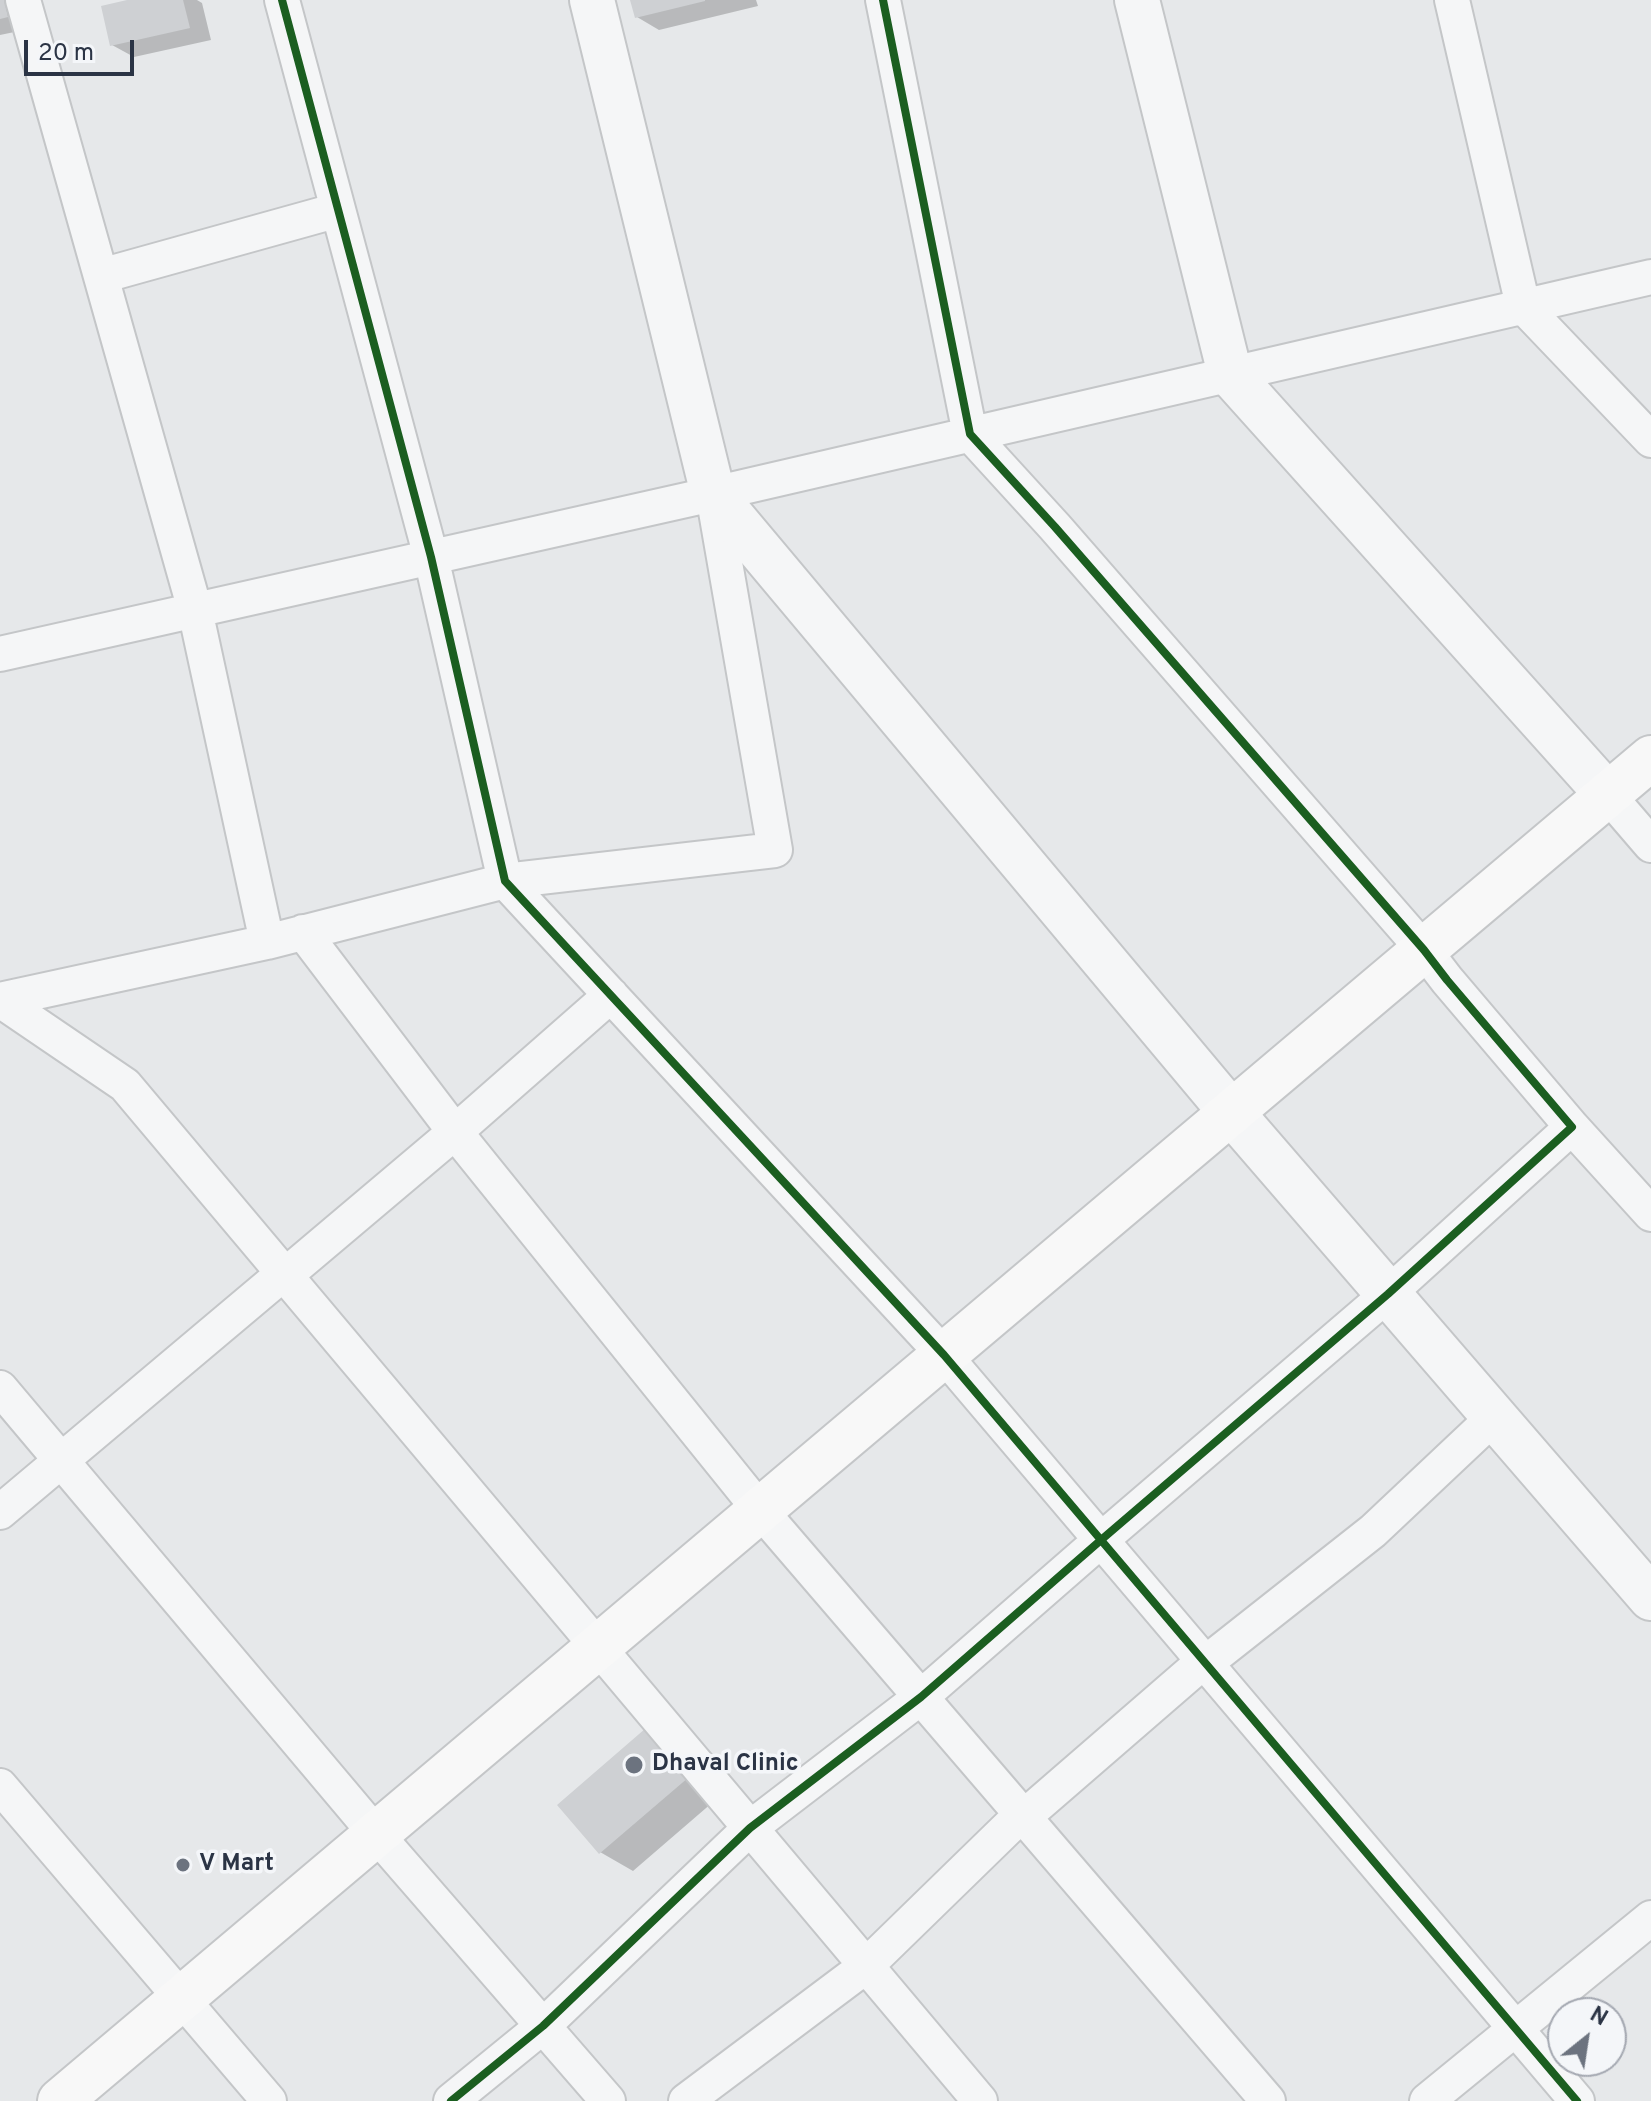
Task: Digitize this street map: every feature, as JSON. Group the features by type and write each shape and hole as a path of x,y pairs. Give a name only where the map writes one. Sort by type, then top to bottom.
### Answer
{"main road":[{"path":"60,2101 1651,758"}],"street":[{"path":"23,0 195,610 267,942"},
{"path":"282,0 431,557 505,881 944,1355 1577,2101"},
{"path":"0,1000 267,942 505,881 775,850 713,494 592,0"},
{"path":"883,0 970,434 1066,538 1424,950 1572,1127 1651,1214"},
{"path":"1137,0 1230,374 1651,845"},
{"path":"1452,0 1523,306 1651,440"},
{"path":"101,276 338,210"},
{"path":"0,654 713,494 1651,277"},
{"path":"713,494 1231,1112 1651,1598"},
{"path":"303,932 455,1132 760,1510 1268,2101"},
{"path":"0,1512 455,1132 611,995"},
{"path":"0,1000 125,1085 980,2101"},
{"path":"451,2101 543,2026 750,1828 921,1697 1388,1294 1572,1127"},
{"path":"0,1388 376,1834 608,2101"},
{"path":"686,2101 866,1966 1022,1814 1025,1816 1204,1661 1207,1662 1373,1531 1494,1417"},
{"path":"0,1786 269,2101"},
{"path":"1427,2101 1651,1918"}],"building":[{"path":"0,0 4,0 8,17 0,19"},
{"path":"127,0 183,0 190,28 110,46 101,6"},
{"path":"630,0 705,0 705,1 635,18"},
{"path":"646,1728 689,1777 599,1854 557,1805"}],"cycle path":[{"path":"282,0 431,557 505,881 944,1355 1577,2101"},
{"path":"451,2101 543,2026 750,1828 921,1697 1388,1294 1572,1127 1424,950 970,434 883,0"}],"place":[{"name":"Dhaval Clinic","path":"634,1765"},
{"name":"V Mart","path":"183,1865"}]}
